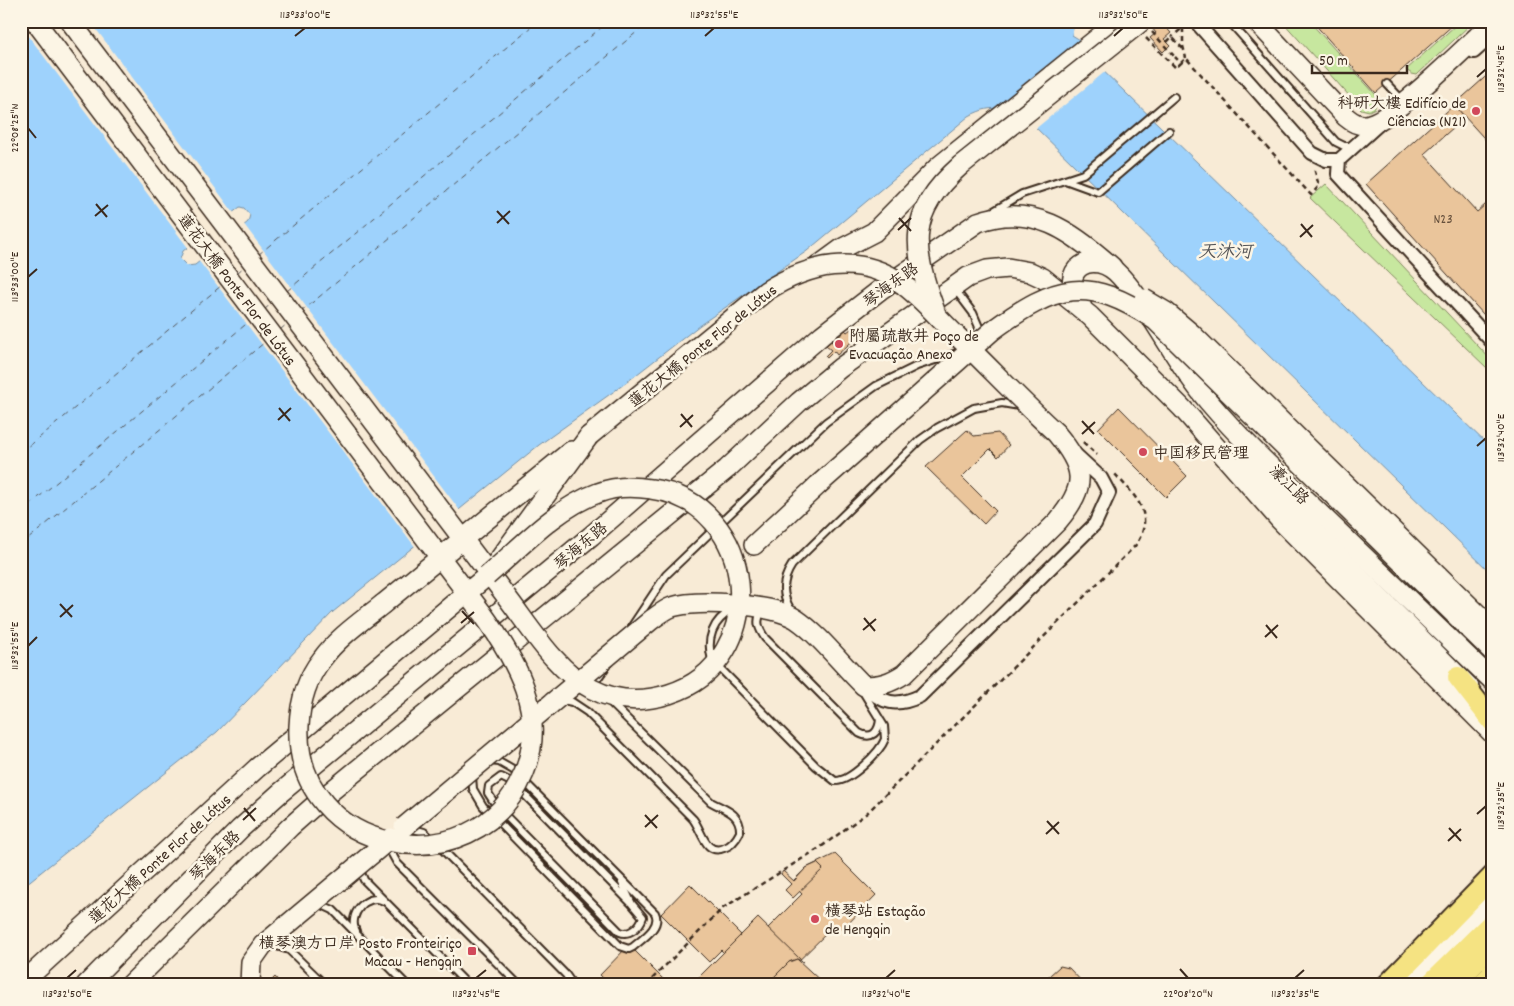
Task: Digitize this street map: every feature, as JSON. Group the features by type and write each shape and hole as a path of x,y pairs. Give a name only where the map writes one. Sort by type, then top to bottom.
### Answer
{"main road":[{"name":"蓮花大橋 Ponte Flor de Lótus","path":"35,21 255,312 398,502 404,510 416,526 422,534 434,550 440,558 464,590 496,632 521,674 531,710 531,744 523,775 511,797 486,823 471,833 441,843 418,846 376,839 342,820 318,795 309,778 300,748 300,704 321,660 348,633 429,566 437,560 444,554 498,510 590,436 766,291 784,280 817,267 850,264 883,272 915,294 1056,433 1076,445 1078,488 1072,502 1058,521 904,674 879,686 859,681"},
{"name":"蓮花大橋 Ponte Flor de Lótus","path":"21,984 264,762 487,576 495,570 554,520 577,503 599,492 615,488 642,487 664,490 697,505 716,525 730,548 738,569 740,606 730,639 721,656 705,675 691,685 676,692 648,700 614,697 592,689 574,676 544,645 500,588 494,580 488,572 482,564 458,532 446,516 70,21"},
{"path":"817,267 843,248 874,232 934,171 1119,21"},
{"path":"1256,21 1346,117 1359,124 1372,124 1386,118 1491,26"},
{"path":"937,317 921,268 917,242 920,221 937,190 961,165 1142,26"},
{"name":"琴海东路","path":"86,985 240,829 328,751 591,536 822,335 880,290 978,222 994,216 1016,215 1047,222 1070,233 1112,267"},
{"path":"1112,267 1096,261 1086,263 1074,273 1071,284 1075,297 1090,316 1182,408 1280,520 1493,734"},
{"name":"濠江路","path":"1112,267 1143,305 1184,369 1209,402 1289,495 1458,677 1493,708"},
{"name":"琴海东路","path":"130,985 290,827 324,797 727,469 799,402 840,368 961,282 987,270 1008,268 1030,272 1043,278 1090,316"},
{"path":"1077,288 1128,302 1156,320 1493,652"},
{"path":"754,545 818,485 993,330 1023,308 1041,298 1077,288 1112,289 1135,294 1166,312 1493,629"},
{"path":"255,312 278,295"},
{"path":"1182,408 1289,495"},
{"name":"蓮花大橋 Ponte Flor de Lótus","path":"487,576 590,436"},
{"name":"濠江路","path":"1289,495 1493,682"},
{"path":"250,985 251,962 262,945 554,702 596,674 650,621 670,608 690,604 745,605 770,608 788,614 804,625 859,681"},
{"path":"1458,677 1493,722"},
{"path":"1388,985 1493,876"},
{"path":"1409,985 1493,903"},
{"path":"1429,985 1493,922"},
{"path":"1453,985 1493,945"},
{"path":"1481,985 1493,973"}],"street":[{"path":"1195,21 1312,153 1338,174 1493,343"},
{"path":"1312,153 1326,160 1339,160 1386,118"},
{"path":"1338,174 1339,160"},
{"path":"859,681 874,696 891,704 900,704 920,696 1095,524 1109,493 1101,478 1076,445"}],"lane":[{"path":"1228,21 1336,142 1344,146 1356,145"},
{"path":"1387,84 1404,102"},
{"path":"978,222 1022,194 1083,174 1174,97"},
{"path":"1065,180 1098,192 1169,131"},
{"path":"554,702 572,702 587,712 694,819 705,842 711,849 726,848 733,842 740,832 738,819 732,813 711,802 603,696 594,680 596,674 666,575 826,422 876,386 917,366 966,350 974,342 979,327 961,282"},
{"path":"804,625 788,605 784,592 784,581 792,565 920,440 937,428 974,408 1002,403 1020,406"},
{"path":"745,605 728,613 715,626 711,633 709,650 712,660 825,774 840,781 854,774 884,744 886,730 863,695 859,681"},
{"path":"770,608 761,612 758,621 765,638 859,733 869,736 874,734 878,730 880,719"},
{"path":"499,762 513,770 657,918 656,925 629,949 620,946 550,874 483,806 472,789 478,767 499,762"},
{"path":"501,777 513,783 632,904 643,917 630,933 620,932 497,807 488,793 493,781 501,777"},
{"path":"324,797 366,841"},
{"path":"519,985 397,863 392,854 398,832 417,829 434,841 566,975 573,985"},
{"path":"360,864 359,870 364,880 468,985"},
{"path":"550,874 607,919"},
{"path":"619,877 632,904"},
{"path":"360,938 352,922 355,914 370,899 379,898 387,903"},
{"path":"310,906 322,904 328,907 407,985"},
{"path":"262,945 271,944 289,950 325,985"},
{"path":"218,985 224,983 234,985"}],"path":[{"path":"1182,21 1184,30 1183,46 1186,58 1311,195 1319,186 1314,164 1319,170"},
{"path":"1167,29 1175,22 1180,30 1167,42"},
{"path":"1142,26 1166,59 1176,68 1186,58"},
{"path":"1142,26 1181,63"},
{"path":"1172,37 1186,53"},
{"path":"1489,144 1493,140"},
{"path":"1076,445 1097,455"},
{"path":"646,985 723,908 821,847 878,803 1135,546 1145,528 1146,519 1126,487 1110,468"}],"green space":[{"path":"1282,21 1309,21 1376,95 1375,108 1369,111 1361,109"},
{"path":"1455,21 1474,21 1417,75 1406,70 1457,24"},
{"path":"1326,184 1493,362 1487,368 1310,198"}],"water":[{"name":"天沐河","path":"21,21 1074,21 1072,35 1090,46 1091,59 1493,450 1493,575 1031,123 1008,111 994,108 986,109 969,116 807,251 700,325 627,382 539,445 333,612 217,732 21,888","holes":["240,207 244,208 250,215 248,222 195,265 187,266 180,259 183,251"]}],"pier":[{"path":"21,21 90,21 234,213 189,249 21,26"},
{"path":"1093,58 1106,71 1034,130 1020,118"},
{"path":"243,223 461,512 416,548 198,260"}],"building":[{"path":"1160,21 1171,33 1164,39 1170,45 1163,52 1150,38 1156,33 1152,28"},
{"path":"1312,21 1452,21 1454,24 1376,93"},
{"name":"科研大樓 Edifício de Ciências (N21)","path":"1493,70 1493,148 1454,105"},
{"path":"1454,105 1465,117 1424,154 1477,212 1493,198 1493,214 1485,221 1493,228 1493,325 1366,184"},
{"name":"附屬疏散井 Poço de Evacuação Anexo","path":"851,329 858,336 837,355 834,351 827,358 825,356 831,350 826,346 831,341 833,343 845,330 847,332"},
{"name":"中国移民管理","path":"1119,407 1187,476 1166,497 1098,429"},
{"path":"967,430 974,436 998,433 1009,445 998,457 990,449 962,477 996,511 984,524 926,467"},
{"name":"橫琴站 Estação de Hengqin","path":"835,854 876,895 842,930 836,924 774,985 712,985 734,963 721,950 709,962 661,914 690,884 751,945 802,894 791,883 806,868"},
{"path":"817,863 823,869 793,898 785,890 791,884 781,874 783,871 794,881 806,868"},
{"path":"758,918 803,962 797,959 789,962 766,985 691,985"},
{"path":"629,945 669,985 610,985 600,975"},
{"path":"797,959 825,985 766,985 789,962"},
{"path":"1060,966 1069,968 1085,985 1039,985"},
{"path":"275,977 282,985 267,985"}],"ferry route":[{"path":"258,255 538,21"},
{"path":"287,291 609,21"},
{"path":"301,312 650,21"},
{"path":"237,273 245,266"},
{"path":"21,453 222,285"},
{"path":"264,310 272,303"},
{"path":"21,512 251,320"},
{"path":"280,330 288,323"},
{"path":"21,545 265,342"}],"place":[{"name":"科研大樓 Edifício de Ciências (N21)","path":"1476,111"},
{"name":"附屬疏散井 Poço de Evacuação Anexo","path":"839,344"},
{"name":"中国移民管理","path":"1143,452"},
{"name":"橫琴站 Estação de Hengqin","path":"815,919"},
{"name":"橫琴澳方口岸 Posto Fronteiriço Macau - Hengqin","path":"472,951"}]}
